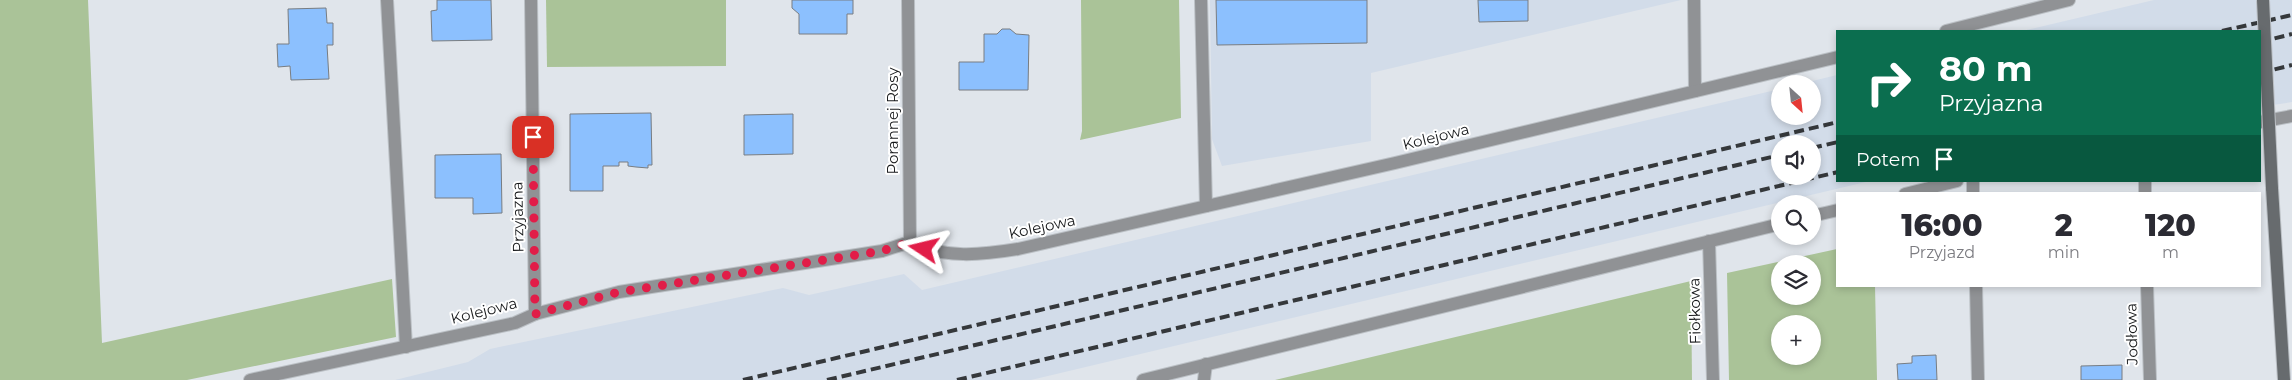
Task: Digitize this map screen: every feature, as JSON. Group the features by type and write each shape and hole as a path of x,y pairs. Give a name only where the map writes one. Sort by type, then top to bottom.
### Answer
{"street":[{"path":"387,0 406,347"},
{"name":"Przyjazna","path":"531,0 535,314"},
{"name":"Porannej Rosy","path":"908,0 910,242"},
{"path":"1201,0 1206,206"},
{"path":"1694,0 1695,91"},
{"path":"1950,30 2069,0"},
{"path":"2263,0 2284,380"},
{"name":"Kolejowa","path":"250,380 515,323 535,314 619,292 882,251 910,242 924,249 934,251 984,254 1018,249 1395,164 1836,57"},
{"path":"2261,122 2292,116"},
{"path":"1913,192 1953,182"},
{"path":"1821,214 1836,210"},
{"path":"1143,380 1771,226"},
{"name":"Fiołkowa","path":"1710,241 1713,380"},
{"path":"1976,287 1978,380"},
{"name":"Jodłowa","path":"2147,287 2150,380"},
{"path":"1204,380 1206,364"}],"shaded area":[{"path":"1210,0 1681,0 1371,73 1371,141 1222,166 1212,139"},
{"path":"2154,0 2292,0 2292,102 2261,107 2261,30 2026,30"},
{"path":"1836,75 1836,182 1866,182 1811,195 1771,195 1771,204 1031,380 395,380 468,362 490,349 783,288 809,295 904,274 922,290 1771,91 1771,125 1821,125 1821,79"}],"green space":[{"path":"0,0 88,0 102,343 392,279 396,337 187,380 0,380"},
{"path":"546,0 726,0 726,66 547,67"},
{"path":"1081,0 1179,0 1181,118 1080,140 1082,131"},
{"path":"1836,249 1836,287 1875,287 1877,380 1729,380 1727,273 1771,263 1771,305 1821,305 1821,255 1810,255"},
{"path":"1691,281 1692,380 1275,380"}],"building":[{"path":"437,0 491,0 492,40 432,41 431,11 437,10"},
{"path":"792,0 853,0 853,14 847,14 847,34 799,34 799,14 792,8"},
{"path":"1216,0 1367,0 1367,43 1217,45"},
{"path":"1478,0 1528,0 1528,21 1479,22"},
{"path":"326,8 327,23 333,23 333,45 327,45 329,79 291,80 290,66 278,67 277,44 289,44 288,9"},
{"path":"1002,29 1010,29 1016,34 1029,35 1028,90 959,90 959,62 984,62 984,34 997,34"},
{"path":"651,113 652,165 648,165 648,168 636,167 628,166 628,162 619,162 619,166 603,166 603,191 570,191 570,114"},
{"path":"793,114 793,154 744,155 744,115"},
{"path":"501,154 502,213 473,214 473,198 435,198 435,155"},
{"path":"1936,355 1937,380 1898,380 1897,364 1912,363 1912,356"},
{"path":"2122,365 2122,380 2081,380 2081,366"}],"railway":[{"path":"2226,30 2292,15"},
{"path":"2261,42 2292,34"},
{"path":"2261,73 2292,65"},
{"path":"743,380 1836,122"},
{"path":"1821,146 1836,142"},
{"path":"827,380 1771,157"},
{"path":"957,380 1836,172"}],"route":[{"path":"533,137 535,314 619,292 882,251 910,242 924,249"}]}
